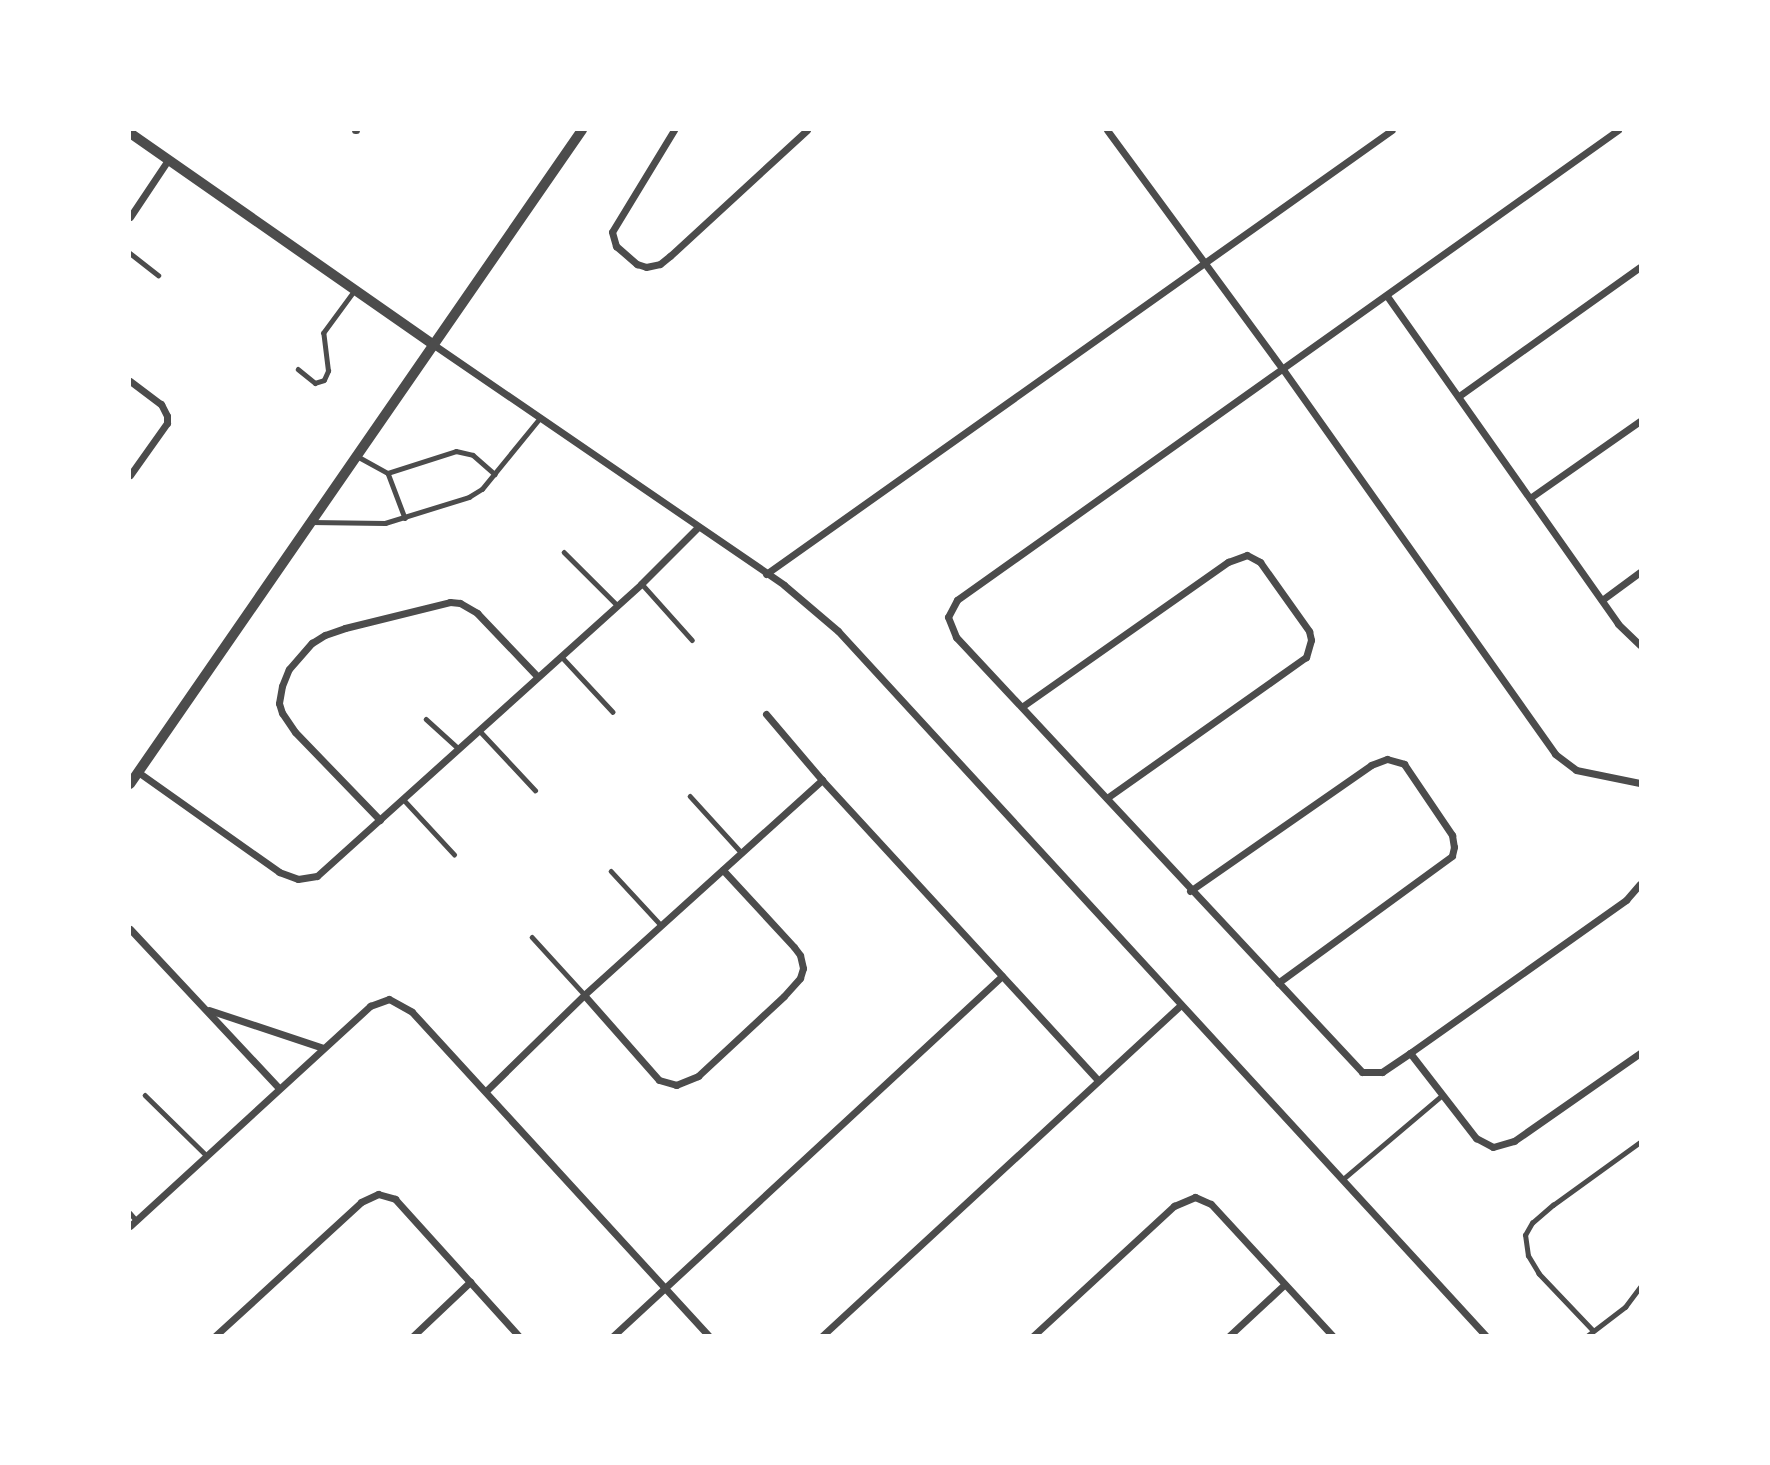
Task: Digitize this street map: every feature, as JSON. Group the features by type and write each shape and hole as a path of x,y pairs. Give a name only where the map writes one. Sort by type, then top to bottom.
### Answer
{"street":[{"path":"130,785 582,130"},
{"path":"674,130 612,232 616,246 637,264 646,267 660,264 670,256 807,130"},
{"path":"1107,130 1282,368 1555,754 1576,770 1640,783"},
{"path":"766,573 1392,130"},
{"path":"1618,130 951,607 948,617 956,637 1023,706 1190,891 1362,1072 1382,1072 1626,900 1640,884"},
{"path":"130,133 811,606 838,631 1486,1335"},
{"path":"130,217 169,160"},
{"path":"1459,396 1640,267"},
{"path":"1387,296 1602,600 1628,635 1640,645"},
{"path":"130,381 161,404 167,416 167,423 130,475"},
{"path":"1530,498 1640,421"},
{"path":"138,772 288,877 309,879 317,876 641,584 698,527"},
{"path":"1023,706 1228,562 1247,555 1259,562 1309,631 1311,640 1306,657 1107,798"},
{"path":"1602,600 1640,572"},
{"path":"380,820 295,732 282,713 279,703 289,669 312,643 345,628 450,602 460,603 477,613 538,677"},
{"path":"766,714 822,780 1098,1080"},
{"path":"1190,891 1371,765 1387,759 1404,764 1452,835 1452,856 1278,983"},
{"path":"486,1091 584,995 822,780"},
{"path":"584,995 659,1080 676,1085 698,1076 784,996 800,978 803,968 803,961 794,947 723,870"},
{"path":"130,929 279,1088"},
{"path":"613,1335 1002,976"},
{"path":"133,1223 370,1006 379,1001 396,1001 412,1012 709,1335"},
{"path":"822,1335 1181,1005"},
{"path":"208,1010 323,1048"},
{"path":"1410,1053 1441,1097 1476,1138 1493,1147 1502,1146 1534,1128 1640,1053"},
{"path":"215,1335 361,1202 378,1194 395,1199 519,1335"},
{"path":"1033,1335 1174,1206 1195,1197 1212,1204 1333,1335"},
{"path":"413,1335 470,1282"},
{"path":"1229,1335 1285,1284"}],"lane":[{"path":"130,253 158,275"},
{"path":"298,369 315,383 324,380 328,371 323,333 355,290"},
{"path":"311,522 385,523 469,497 495,474 540,418"},
{"path":"388,473 456,452 473,455 495,474"},
{"path":"357,456 388,473 405,518"},
{"path":"564,552 616,604"},
{"path":"641,584 692,640"},
{"path":"561,656 613,712"},
{"path":"426,719 459,748"},
{"path":"480,730 535,790"},
{"path":"690,796 741,852"},
{"path":"404,800 454,855"},
{"path":"611,871 662,925"},
{"path":"532,937 584,995"},
{"path":"145,1095 206,1155"},
{"path":"1342,1180 1441,1097"},
{"path":"1593,1331 1539,1274 1528,1256 1525,1235 1553,1205 1640,1142"},
{"path":"130,1213 133,1223"},
{"path":"1587,1335 1625,1307 1640,1287"}]}
